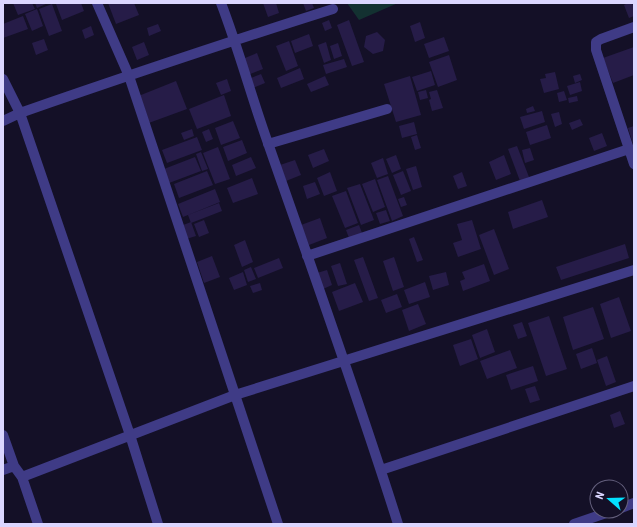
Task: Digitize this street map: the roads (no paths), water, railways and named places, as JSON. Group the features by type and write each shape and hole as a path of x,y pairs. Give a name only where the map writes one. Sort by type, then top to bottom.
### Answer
{"street":[{"path":"97,3 129,76 278,524"},
{"path":"222,3 268,144 344,360 398,524"},
{"path":"3,121 20,113 235,40 333,9"},
{"path":"634,27 600,39 596,42 596,50 634,164"},
{"path":"3,79 20,113 130,435 158,524"},
{"path":"268,144 387,109"},
{"path":"307,256 629,149"},
{"path":"22,477 235,395 634,270"},
{"path":"381,470 634,386"},
{"path":"3,435 14,466 22,477 38,524"},
{"path":"3,470 14,466"},
{"path":"574,524 589,519"}]}
